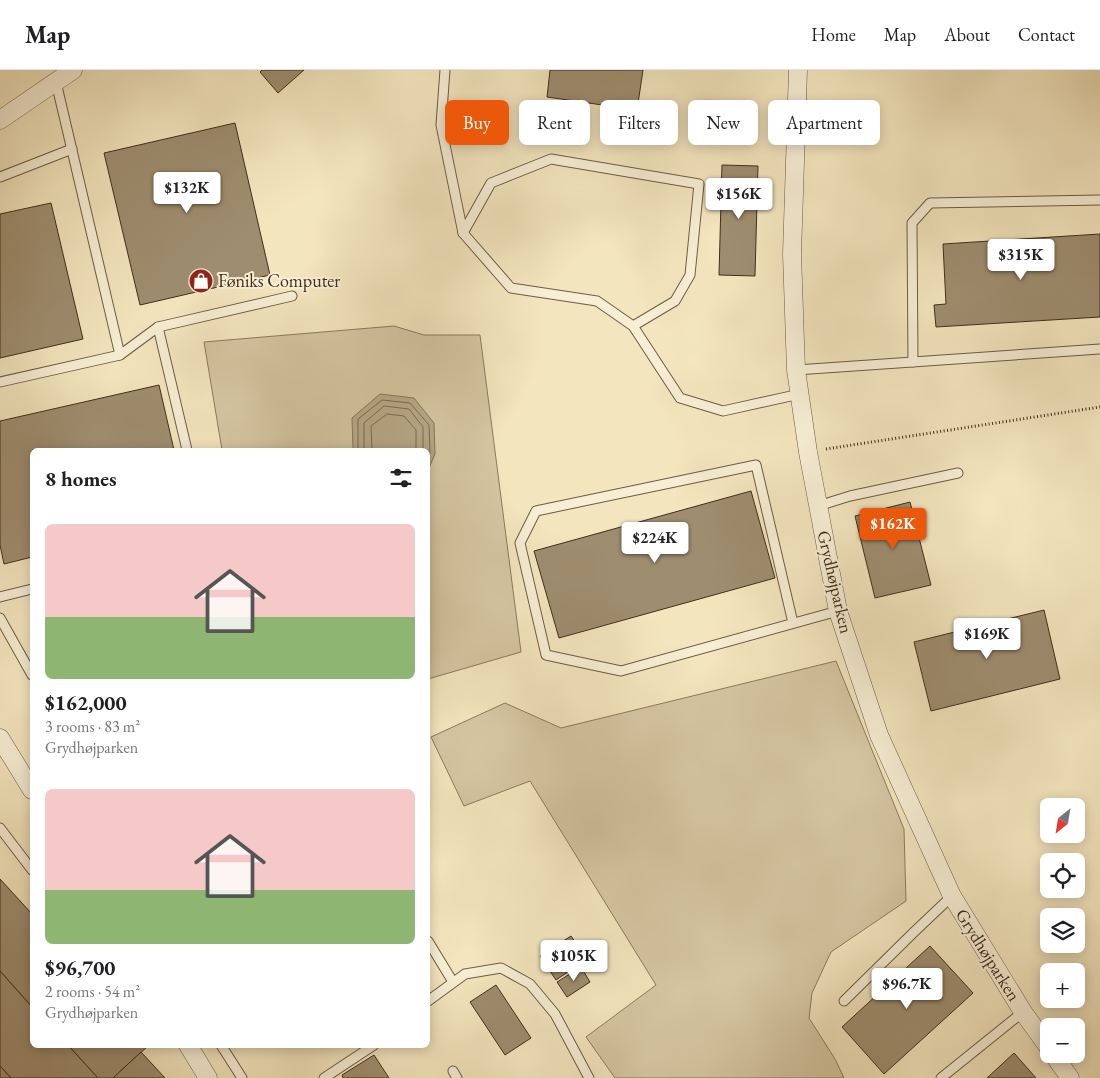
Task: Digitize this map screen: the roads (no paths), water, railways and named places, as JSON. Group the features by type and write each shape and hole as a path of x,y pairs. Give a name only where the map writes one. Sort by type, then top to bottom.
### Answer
{"street":[{"path":"0,120 73,70"},
{"name":"Grydhøjparken","path":"798,70 792,254 796,370 808,452 838,611 879,735 952,896 1023,1012 1040,1036"},
{"path":"0,738 30,787"},
{"path":"190,1048 208,1078"},
{"path":"1059,1063 1070,1078"}],"lane":[{"path":"445,70 442,125 463,233 511,288 597,301 633,326 680,398 723,411 800,394"},
{"path":"56,82 120,355"},
{"path":"0,177 72,150"},
{"path":"463,233 491,184 551,159 699,184 690,275 675,301 633,326"},
{"path":"913,362 912,222 930,204 1100,200"},
{"path":"0,382 120,355 158,327 292,296"},
{"path":"158,327 187,448"},
{"path":"796,370 1100,349"},
{"path":"793,623 756,465 536,510 520,543 546,655 622,671 838,611"},
{"path":"818,506 850,496 958,473"},
{"path":"0,597 30,590"},
{"path":"0,618 30,671"},
{"path":"0,828 30,867"},
{"path":"844,1001 952,896"},
{"path":"430,944 454,982"},
{"path":"430,1000 464,974 501,968 530,984 555,1014 589,1078"},
{"path":"941,1078 1023,1012"},
{"path":"223,1048 242,1078"},
{"path":"324,1078 369,1048"}],"water":[{"path":"380,394 414,398 434,423 435,454 430,465 430,448 353,448 352,418"}],"place":[{"name":"Føniks Computer","path":"201,281"}]}
